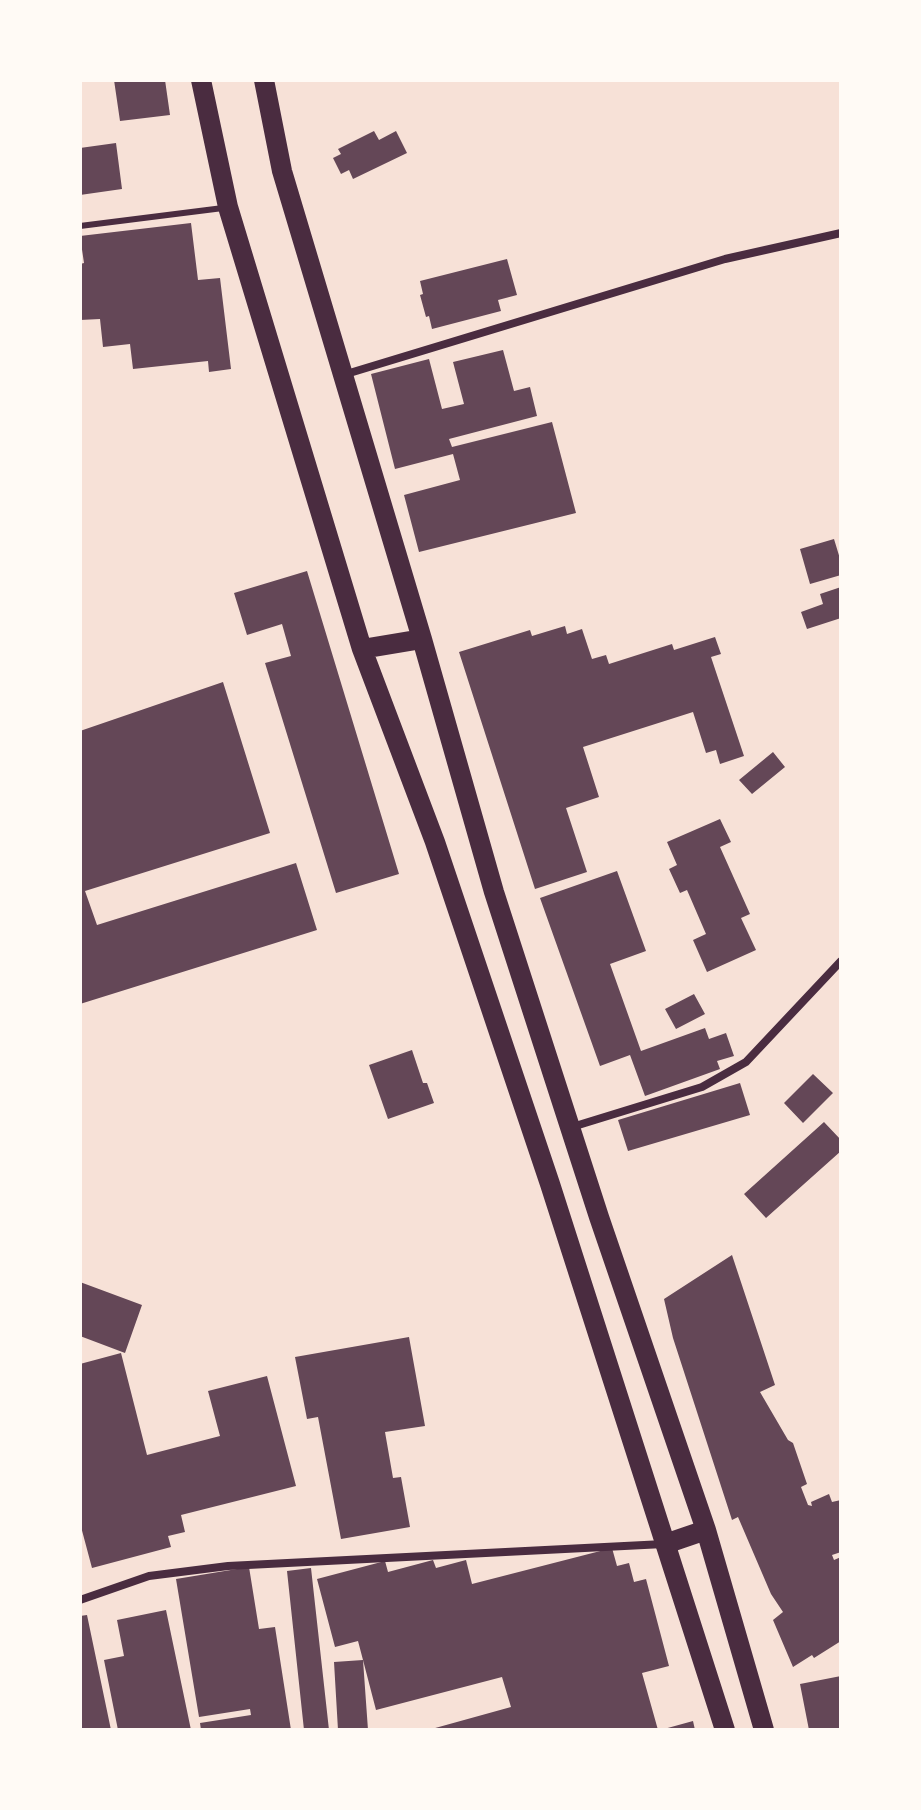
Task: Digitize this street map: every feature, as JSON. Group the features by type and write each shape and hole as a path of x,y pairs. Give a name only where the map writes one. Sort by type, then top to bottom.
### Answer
{"main road":[{"path":"201,80 228,207 362,649 460,916 550,1184 725,1730"},
{"path":"264,80 282,171 494,892 599,1217 706,1530 764,1730"},
{"path":"362,649 422,639"},
{"path":"665,1544 706,1530"}],"street":[{"path":"342,375 725,259 841,233"},
{"path":"571,1127 702,1087 746,1062 841,961"},
{"path":"80,1600 149,1576 228,1566 665,1544"}],"lane":[{"path":"80,226 228,207"}],"building":[{"path":"114,80 165,80 170,115 120,121"},
{"path":"374,131 379,140 396,131 407,153 353,179 349,170 341,174 333,158 341,154 338,149"},
{"path":"116,143 122,189 80,195 80,148"},
{"path":"191,223 198,280 220,278 231,369 209,372 208,361 133,369 130,344 103,347 100,319 80,320 80,264 84,263 80,236"},
{"path":"507,259 517,295 498,300 501,311 432,329 420,295 423,294 420,281"},
{"path":"503,350 514,391 530,387 537,416 449,439 452,447 552,422 576,513 419,552 404,495 460,480 453,454 395,469 371,374 429,359 442,409 464,404 453,362"},
{"path":"834,539 841,562 841,575 810,584 800,549"},
{"path":"307,571 399,874 336,893 265,663 291,656 282,624 247,635 234,593"},
{"path":"841,587 841,618 807,629 801,612 823,604 820,594"},
{"path":"565,626 567,634 582,629 592,659 606,655 609,664 672,644 674,650 715,637 721,654 711,657 744,756 720,764 716,750 706,753 693,712 583,747 599,797 566,808 587,872 535,889 459,652 530,630 532,636"},
{"path":"223,682 270,833 85,891 97,925 296,863 317,930 80,1004 80,731"},
{"path":"773,752 785,767 752,794 739,780"},
{"path":"720,819 731,842 720,847 750,914 741,918 756,950 707,972 693,940 706,934 687,890 680,893 669,869 677,865 667,842"},
{"path":"617,871 646,951 610,964 641,1051 705,1028 709,1039 726,1033 734,1056 717,1061 720,1069 645,1096 630,1055 600,1066 540,898"},
{"path":"694,994 705,1014 676,1029 665,1009"},
{"path":"412,1050 423,1083 427,1083 434,1103 388,1119 369,1065"},
{"path":"813,1074 833,1093 803,1123 784,1103"},
{"path":"740,1083 750,1115 628,1151 618,1120"},
{"path":"824,1122 841,1140 841,1151 766,1218 744,1194"},
{"path":"732,1255 775,1385 760,1392 788,1440 793,1443 807,1484 801,1487 808,1505 812,1506 811,1502 829,1494 832,1502 841,1500 841,1552 832,1555 834,1560 841,1557 841,1641 793,1667 773,1620 783,1612 771,1594 738,1517 732,1520 673,1338 664,1299"},
{"path":"80,1282 142,1305 125,1353 80,1336"},
{"path":"409,1337 425,1426 385,1432 393,1478 401,1477 410,1527 341,1539 318,1417 307,1419 295,1357"},
{"path":"121,1353 147,1455 220,1436 208,1391 267,1376 296,1486 181,1515 185,1532 168,1536 171,1547 92,1568 80,1523 80,1364"},
{"path":"612,1548 617,1566 629,1563 634,1582 646,1579 669,1666 642,1673 658,1730 428,1730 511,1707 502,1677 376,1710 358,1641 335,1647 317,1579 385,1561 388,1572 433,1560 436,1568 466,1560 472,1584"},
{"path":"249,1567 259,1629 275,1627 291,1730 201,1730 200,1723 251,1715 250,1709 199,1717 176,1579"},
{"path":"311,1568 329,1730 304,1730 287,1571"},
{"path":"166,1610 191,1730 118,1730 104,1660 124,1656 117,1620"},
{"path":"87,1615 111,1730 80,1730 80,1616"},
{"path":"363,1660 368,1730 338,1730 334,1662"},
{"path":"841,1676 841,1730 809,1730 800,1684"},
{"path":"693,1721 695,1730 664,1730 664,1729"}]}
